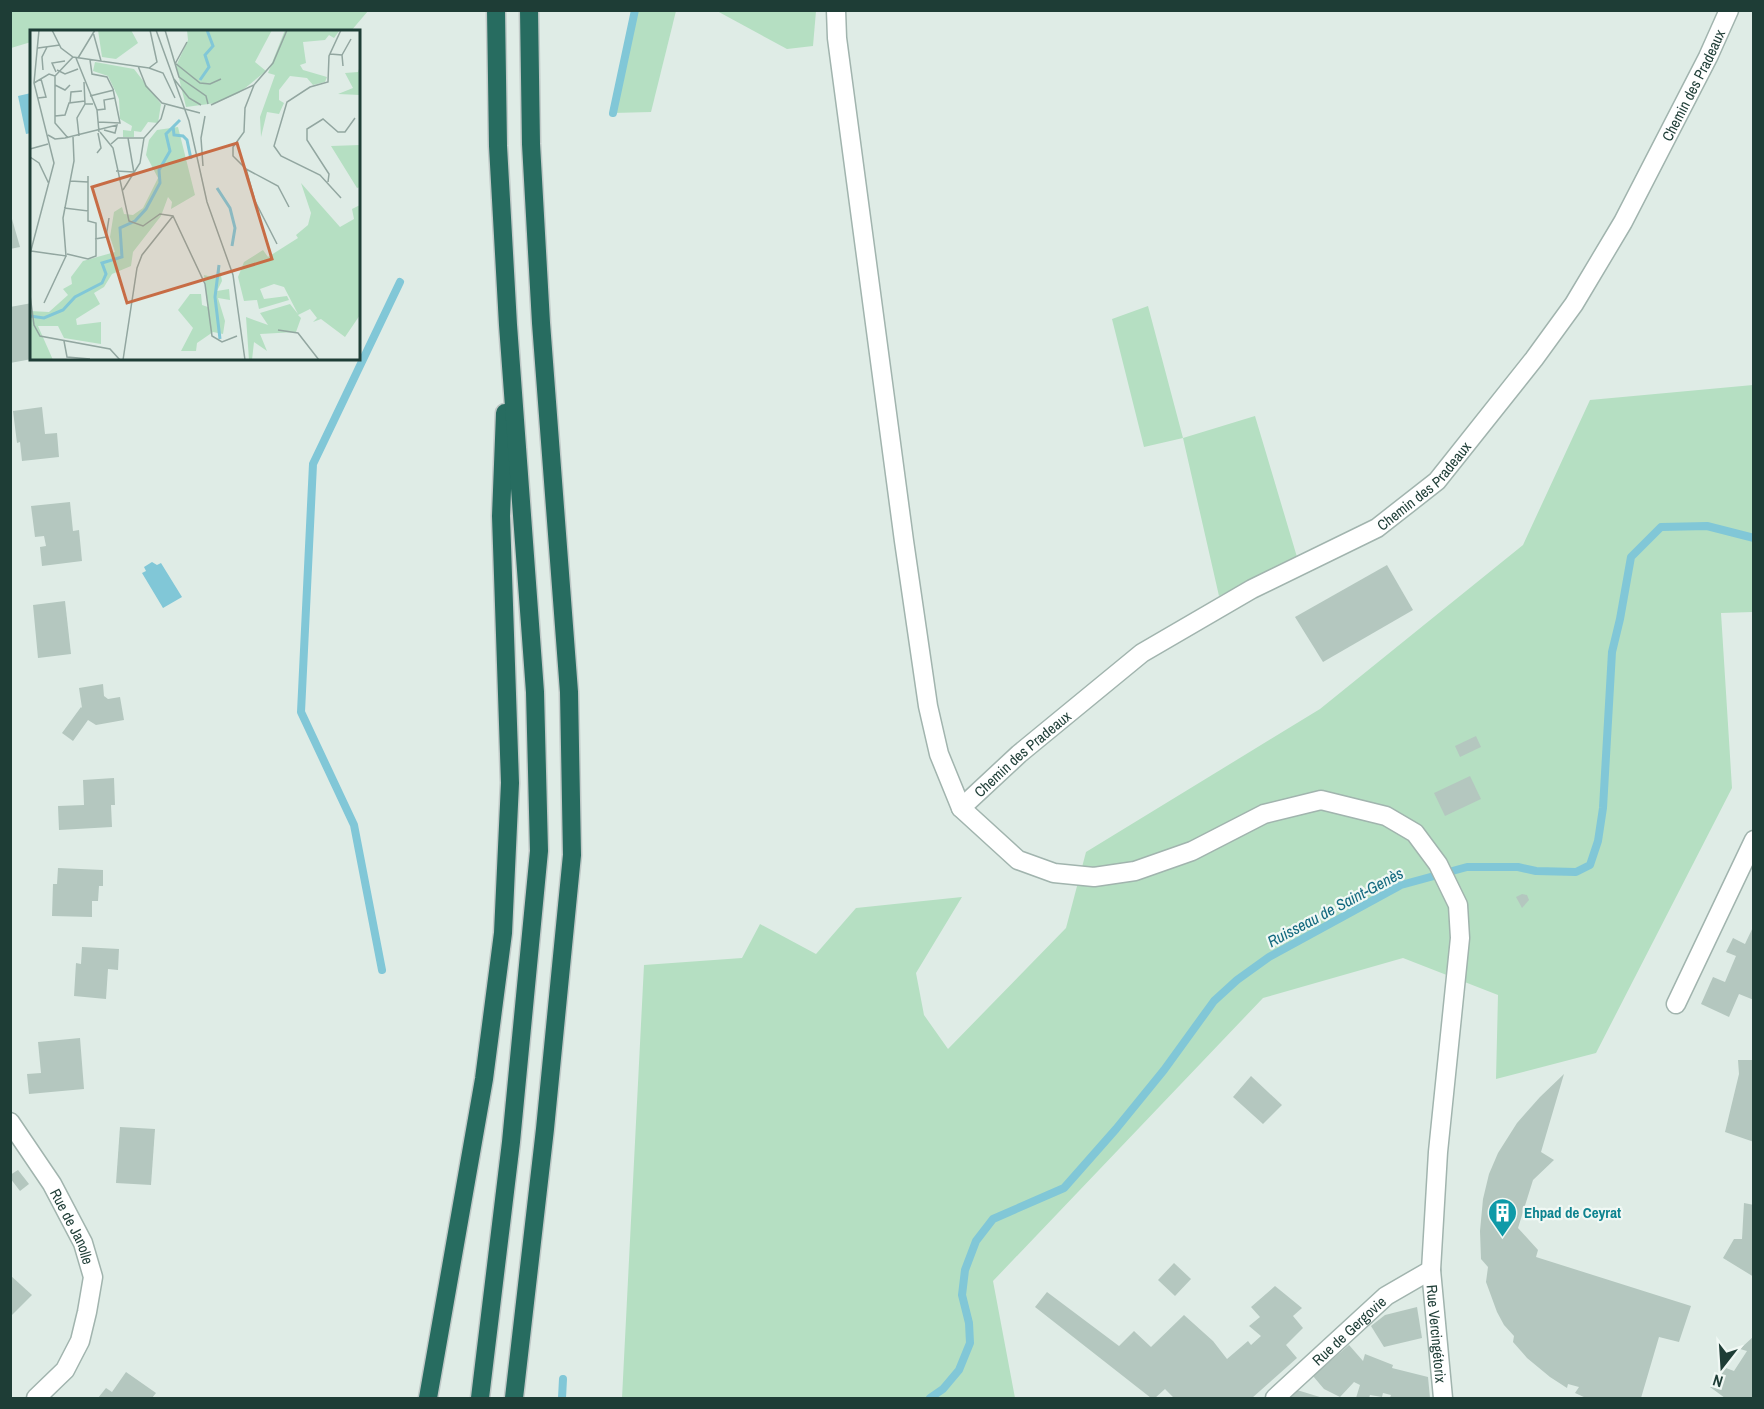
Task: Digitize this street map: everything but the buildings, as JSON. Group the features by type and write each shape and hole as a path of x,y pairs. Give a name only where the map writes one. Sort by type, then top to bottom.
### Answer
{"highway":[{"path":"480,1398 511,1142 539,851 536,692 508,325 498,146 496,10"},
{"path":"514,1398 545,1129 572,855 569,692 541,323 531,144 529,10"},
{"path":"428,1398 484,1079 503,933 510,783 501,516 508,325"}],"street":[{"path":"836,10 838,50 928,706 939,754 961,808"},
{"name":"Chemin des Pradeaux","path":"961,808 1019,754 1142,653 1252,589 1377,528 1437,481 1534,359 1574,304 1623,222 1708,57 1729,10"},
{"name":"Rue Vercingétorix","path":"961,808 1018,860 1054,873 1094,877 1135,871 1192,851 1264,814 1321,800 1386,816 1415,833 1438,864 1458,905 1460,938 1438,1152 1431,1270 1443,1398"},
{"path":"1676,1004 1754,840"},
{"name":"Rue de Janolle","path":"10,1122 52,1184 83,1243 93,1277 80,1341 65,1370 36,1398"},
{"name":"Rue de Gergovie","path":"1275,1398 1386,1296 1431,1270"}],"green space":[{"path":"11,10 368,10 352,30 30,30 30,42 11,48"},
{"path":"637,11 676,11 651,112 613,113"},
{"path":"717,11 816,11 813,46 787,49"},
{"path":"1148,306 1183,438 1144,447 1112,319"},
{"path":"1753,385 1753,612 1721,613 1732,788 1596,1053 1496,1079 1498,995 1403,958 1263,998 993,1281 1015,1398 622,1398 644,965 742,958 760,924 816,954 856,908 962,897 916,973 924,1015 948,1049 1066,928 1086,852 1320,709 1523,545 1590,400"},
{"path":"1255,416 1297,557 1219,596 1183,438"}],"water":[{"path":"30,93 30,133 26,134 18,96"},
{"path":"152,562 157,565 161,563 182,597 163,608 142,573 146,571 144,567"}],"waterway":[{"path":"613,113 635,10"},
{"path":"382,970 354,825 301,712 313,464 400,282"},
{"name":"Ruisseau de Saint-Genès","path":"930,1398 943,1389 959,1370 970,1343 969,1323 962,1295 965,1270 976,1241 993,1219 1064,1188 1164,1070 1214,1001 1237,980 1269,957 1401,885 1467,867 1518,867 1536,871 1576,872 1590,865 1598,841 1603,808 1612,652 1631,557 1661,527 1707,526 1754,538"},
{"path":"562,1398 563,1379"}],"place":[{"name":"Ehpad de Ceyrat","path":"1503,1238"}]}
